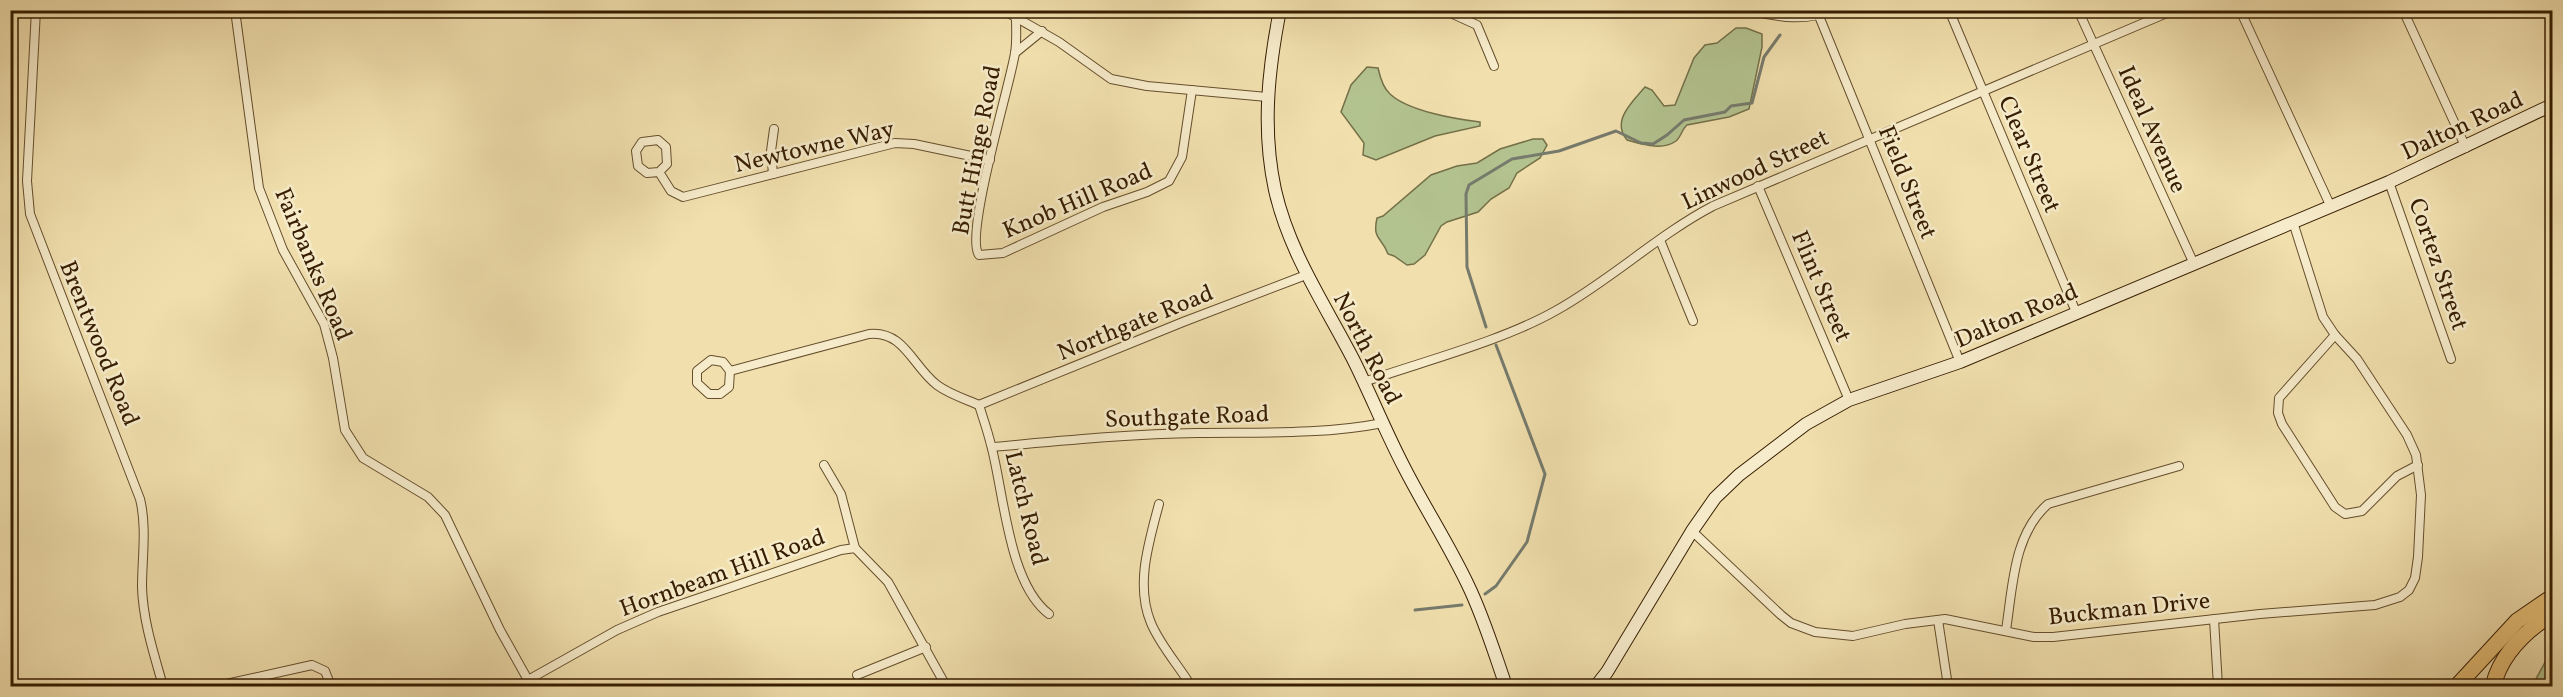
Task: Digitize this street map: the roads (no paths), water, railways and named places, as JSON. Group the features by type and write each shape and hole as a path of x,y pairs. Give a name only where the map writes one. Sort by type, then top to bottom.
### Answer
{"highway":[{"path":"2457,687 2517,621 2553,597"},
{"path":"2493,687 2501,663 2513,647 2553,614"}],"street":[{"name":"Brentwood Road","path":"36,10 27,181 30,214 138,493 143,519 144,609 163,687"},
{"name":"Fairbanks Road","path":"235,10 259,188 283,250 324,324 333,358 345,430 363,458 428,497 445,515 500,630 529,684"},
{"path":"1003,10 1042,31 1111,80 1268,97"},
{"name":"North Road","path":"1280,10 1268,97 1268,132 1275,190 1287,231 1306,275 1364,382 1467,583 1484,620 1502,685"},
{"path":"1444,10 1477,25 1494,66"},
{"path":"1746,10 1786,18 1819,16 1833,10"},
{"name":"Clear Street","path":"1949,10 2076,312"},
{"name":"Ideal Avenue","path":"2078,10 2194,264"},
{"name":"Linwood Street","path":"1364,382 1542,318 1581,296 1700,213 1758,186 2174,10"},
{"path":"2240,10 2331,207"},
{"path":"2403,10 2466,148"},
{"name":"Field Street","path":"1819,16 1960,362"},
{"name":"Butt Hinge Road","path":"977,255 976,239 990,160 1015,54 1016,17"},
{"path":"1015,54 1042,31"},
{"name":"Knob Hill Road","path":"977,255 1003,253 1103,207 1147,192 1169,181 1184,151 1192,90"},
{"name":"Dalton Road","path":"1596,687 1692,531 1715,498 1739,475 1806,424 1850,400 1960,362 2331,207 2466,148 2553,105"},
{"path":"773,174 771,152 774,129"},
{"name":"Newtowne Way","path":"647,140 663,143 668,152 667,164 659,172 647,173 635,161 636,150 647,140"},
{"name":"Newtowne Way","path":"659,172 671,191 683,197 895,143 914,144 990,160"},
{"name":"Cortez Street","path":"2389,182 2451,359"},
{"name":"Flint Street","path":"1758,186 1850,400"},
{"path":"2293,222 2323,317 2335,335 2357,359 2408,435 2418,465 2397,476 2362,511 2349,514 2335,507 2293,442 2278,413 2279,398 2335,335"},
{"path":"1660,240 1693,321"},
{"name":"Northgate Road","path":"979,405 1306,275"},
{"path":"730,371 869,333 884,334 903,346 922,372 937,385 979,405"},
{"path":"717,360 727,366 730,371 729,387 720,394 704,392 697,384 697,371 705,362 717,360"},
{"name":"Latch Road","path":"979,405 992,447 1009,532 1029,593 1037,605 1049,614"},
{"name":"Southgate Road","path":"992,447 1122,435 1278,432 1356,428 1383,423"},
{"path":"824,465 841,494 855,548"},
{"name":"Buckman Drive","path":"1692,531 1781,615 1803,628 1845,636 1938,620 2006,630 2034,637 2053,637 2214,619 2375,605 2392,601 2406,593 2415,578 2421,495 2418,465"},
{"path":"2006,630 2022,540 2033,517 2048,504 2180,466"},
{"path":"1159,504 1147,549 1143,586 1151,623 1191,687"},
{"name":"Hornbeam Hill Road","path":"529,684 617,630 658,612 841,550 855,548 888,582 926,647 946,687"},
{"path":"2214,619 2218,687"},
{"path":"1938,620 1948,687"},
{"path":"857,675 926,647"},
{"path":"217,687 312,665 325,671 331,687"}],"waterway":[{"path":"1486,327 1467,267 1466,194 1469,185 1512,159 1559,151 1616,131 1641,143 1653,144 1684,120 1725,112 1731,106 1752,103 1764,57 1780,35"},
{"path":"1485,594 1496,586 1527,542 1545,474 1496,345"},
{"path":"1415,610 1462,605"}]}
